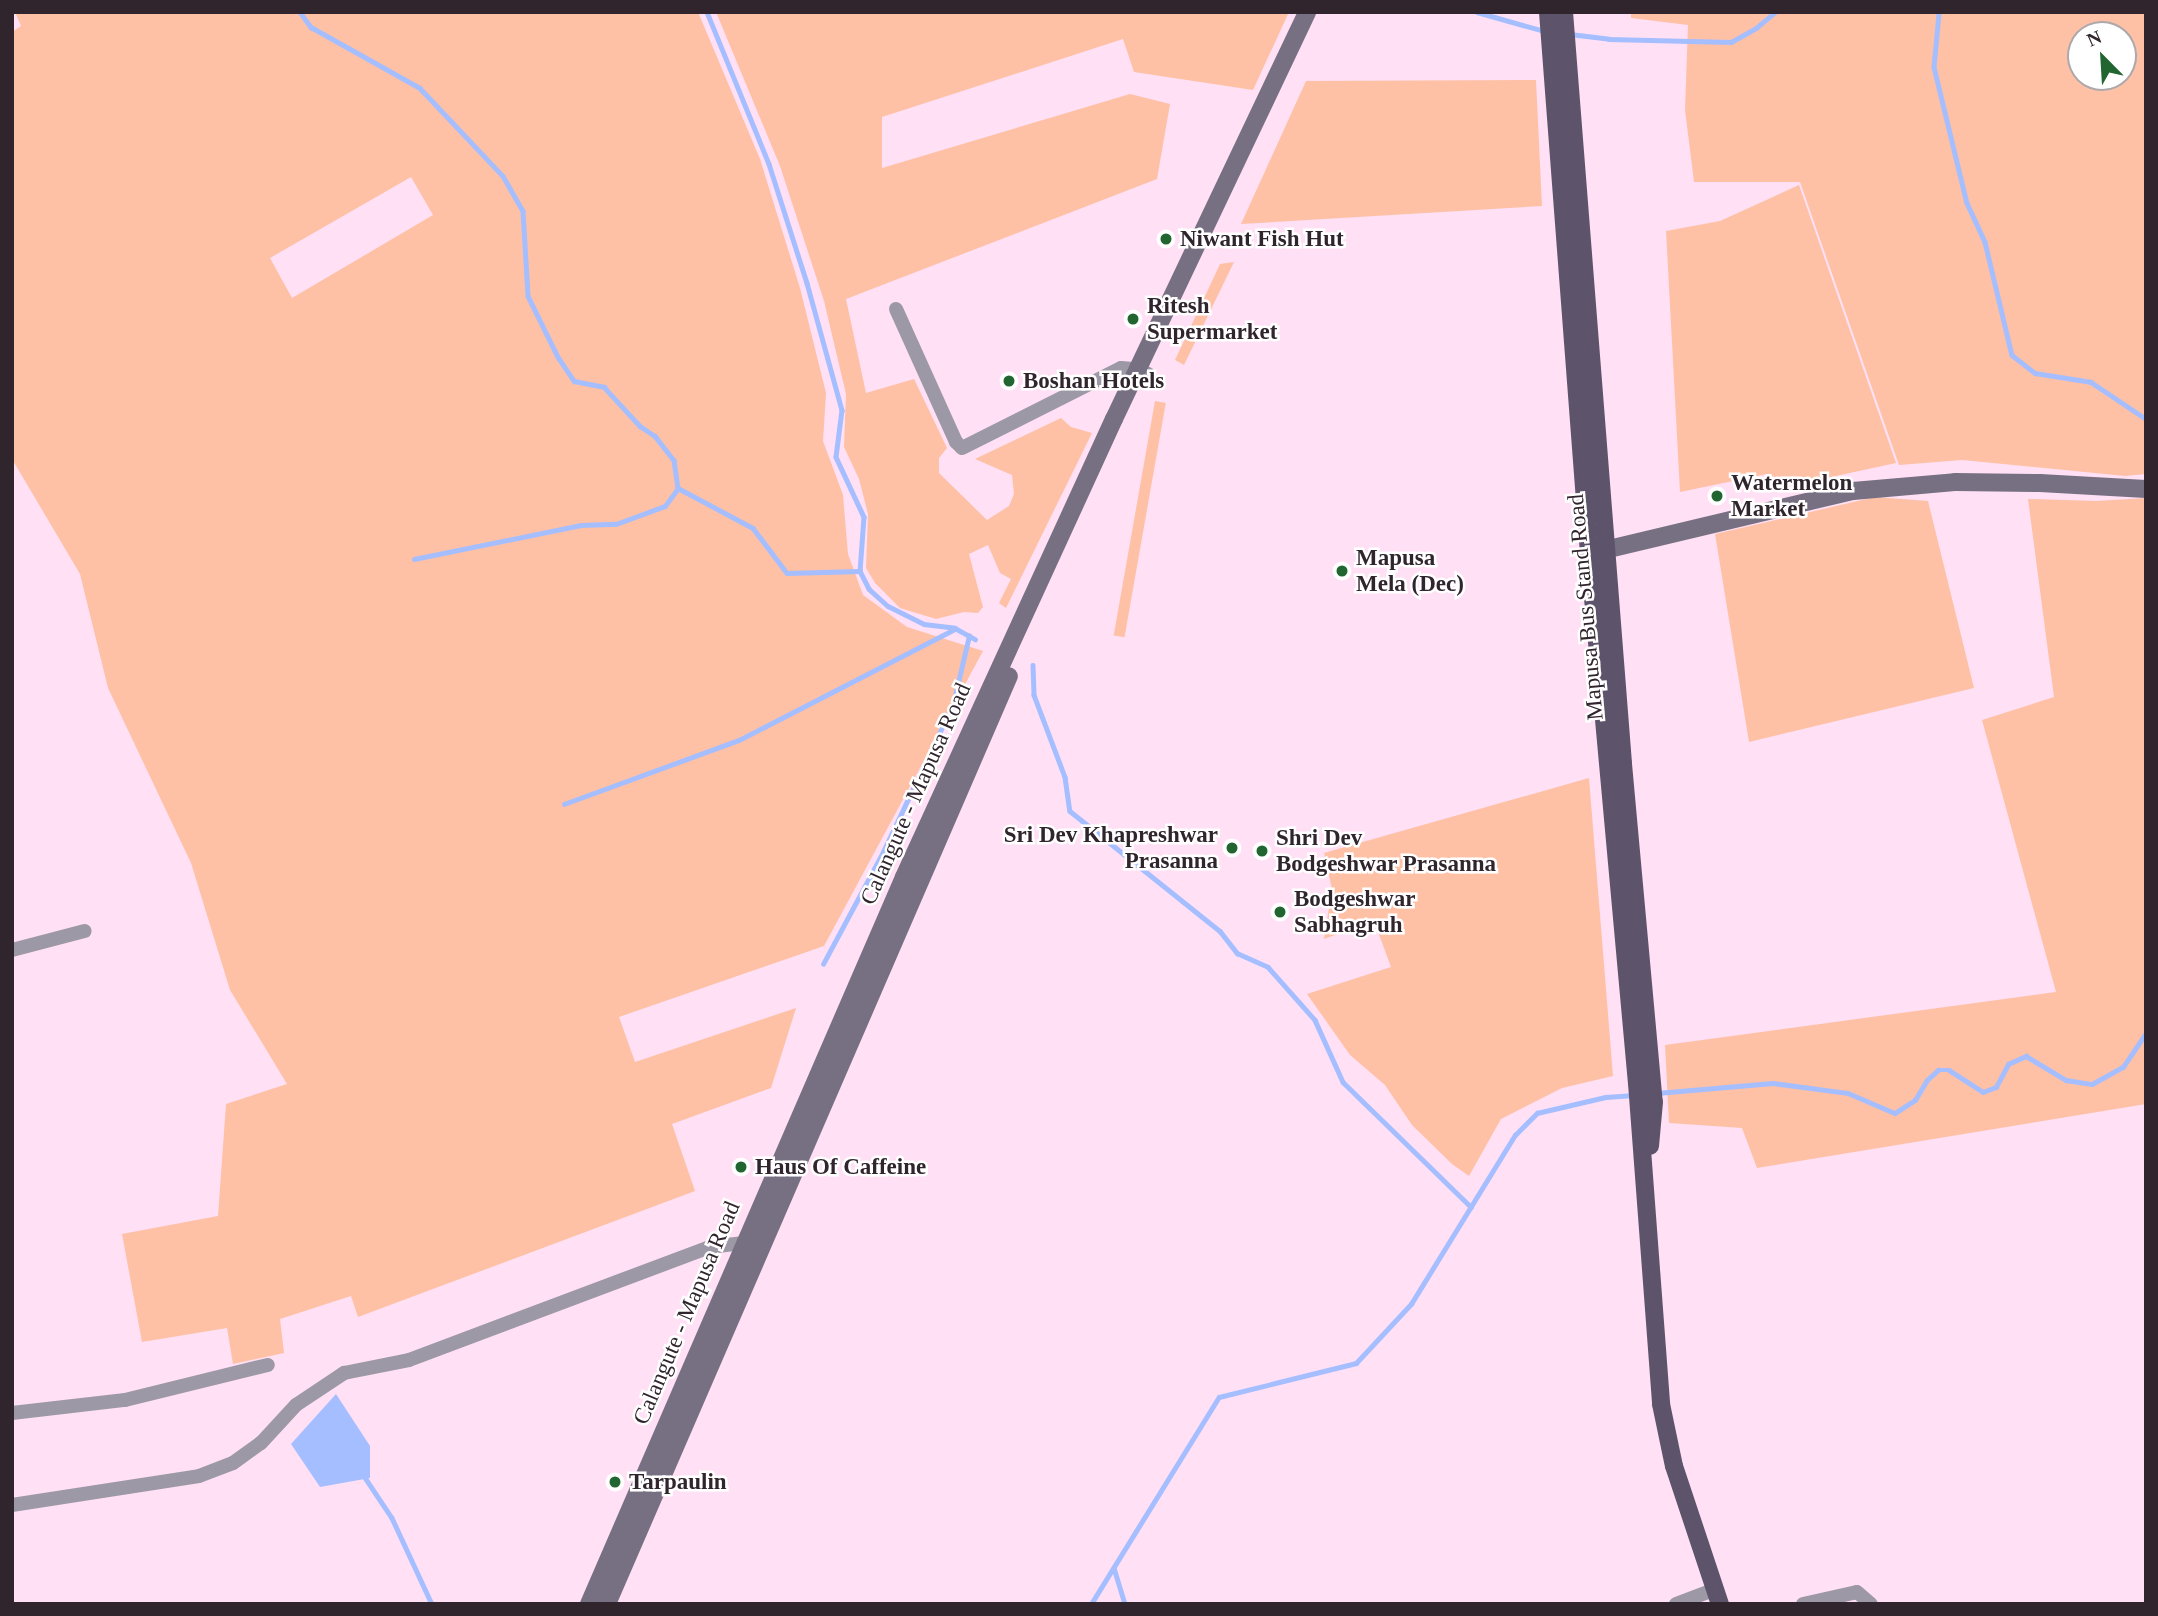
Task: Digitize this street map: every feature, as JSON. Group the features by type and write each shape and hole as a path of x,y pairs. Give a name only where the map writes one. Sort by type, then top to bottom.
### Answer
{"main road":[{"name":"Calangute - Mapusa Road","path":"589,1604 1307,12"},
{"name":"Calangute - Mapusa Road","path":"1143,371 1318,12"},
{"name":"Mapusa Bus Stand Road","path":"1548,12 1597,553"},
{"name":"Mapusa Bus Stand Road","path":"1564,12 1597,553 1661,1404 1674,1466 1718,1596"},
{"path":"1597,553 1763,510 1853,491 1955,482 2040,483 2146,489"},
{"name":"Calangute - Mapusa Road","path":"607,1604 752,1245"}],"street":[{"path":"896,309 956,442 962,448 1121,368 1143,371"},
{"path":"12,950 85,932"},
{"path":"12,1505 199,1476 233,1462 261,1443 296,1405 344,1373 409,1360 710,1247 752,1245"},
{"path":"12,1413 125,1400 268,1365"},
{"path":"1803,1604 1857,1592 1871,1604"},
{"path":"1676,1604 1718,1596"}],"shaded area":[{"path":"15,12 698,12 760,159 800,288 826,393 823,441 843,495 848,554 863,595 907,627 983,651 824,946 619,1017 635,1062 796,1008 771,1088 672,1124 695,1191 358,1317 351,1296 280,1319 284,1353 233,1364 227,1328 142,1342 122,1234 218,1216 226,1104 287,1084 230,990 191,863 108,688 80,574 12,459 12,32 21,26","holes":["411,177 433,215 292,298 270,258"]},
{"path":"716,12 1289,12 1253,90 1134,72 1123,39 882,117 882,168 1130,94 1170,104 1157,179 846,299 866,393 914,379 947,448 939,458 939,473 987,520 1009,506 1014,494 1012,475 975,459 1061,418 1071,427 1092,433 1006,608 999,603 1011,579 1000,573 988,545 969,554 983,607 978,613 964,612 936,619 900,608 875,583 866,568 868,514 859,479 844,447 846,394 824,301 780,166"},
{"path":"1631,12 2146,12 2146,474 2125,476 1962,460 1899,465 1800,182 1694,182 1685,110 1688,25 1631,18"},
{"path":"1536,80 1542,206 1241,224 1306,81"},
{"path":"1799,185 1896,463 1771,490 1767,474 1680,492 1666,231 1720,221"},
{"path":"1234,262 1184,365 1175,360 1220,264"},
{"path":"1155,401 1166,403 1125,637 1114,635"},
{"path":"1875,497 1928,501 1974,688 1749,742 1715,534"},
{"path":"2146,498 2146,1104 1757,1168 1742,1128 1669,1123 1665,1045 2056,992 1982,720 2054,697 2028,499 2097,501"},
{"path":"1589,778 1613,1076 1562,1088 1501,1119 1469,1176 1452,1164 1412,1125 1385,1085 1350,1055 1307,994 1391,967 1374,921 1324,939 1332,889 1324,853"}],"water":[{"path":"336,1394 370,1446 370,1478 320,1487 291,1444"}],"waterway":[{"path":"300,12 311,27 420,88 503,176 523,211 528,296 558,357 574,381 604,387 640,426 655,436 674,460 678,488 753,528 787,573 860,571"},
{"path":"707,12 769,164 807,283 842,410 836,457 864,517 860,571 869,589 888,606 924,624 955,628 975,639"},
{"path":"1477,12 1544,31"},
{"path":"1570,34 1609,39 1731,42 1756,28 1775,12"},
{"path":"1939,14 1934,67 1967,203 1985,242 2012,355 2035,373 2091,382 2146,419"},
{"path":"414,559 581,525 616,524 665,506 678,488"},
{"path":"564,804 739,740 953,630"},
{"path":"823,964 883,852 953,704 969,636"},
{"path":"1033,665 1034,695 1065,777 1070,811 1220,931 1237,953 1268,967 1315,1020 1343,1082 1471,1207"},
{"path":"1657,1093 1773,1083 1848,1093 1895,1113 1915,1100 1927,1080 1938,1070 1949,1070 1983,1092 1996,1087 2008,1064 2026,1056 2066,1080 2092,1084 2123,1067 2146,1033"},
{"path":"1091,1604 1219,1397 1356,1363 1411,1304 1515,1135 1537,1113 1606,1097 1634,1095"},
{"path":"364,1476 392,1518 432,1604"},
{"path":"1114,1568 1125,1604"}],"place":[{"name":"Niwant Fish Hut","path":"1166,239"},
{"name":"Ritesh Supermarket","path":"1133,319"},
{"name":"Boshan Hotels","path":"1009,381"},
{"name":"Watermelon Market","path":"1717,496"},
{"name":"Mapusa Mela (Dec)","path":"1342,571"},
{"name":"Sri Dev Khapreshwar Prasanna","path":"1232,848"},
{"name":"Shri Dev Bodgeshwar Prasanna","path":"1262,851"},
{"name":"Bodgeshwar Sabhagruh","path":"1280,912"},
{"name":"Haus Of Caffeine","path":"741,1167"},
{"name":"Tarpaulin","path":"615,1482"}]}
